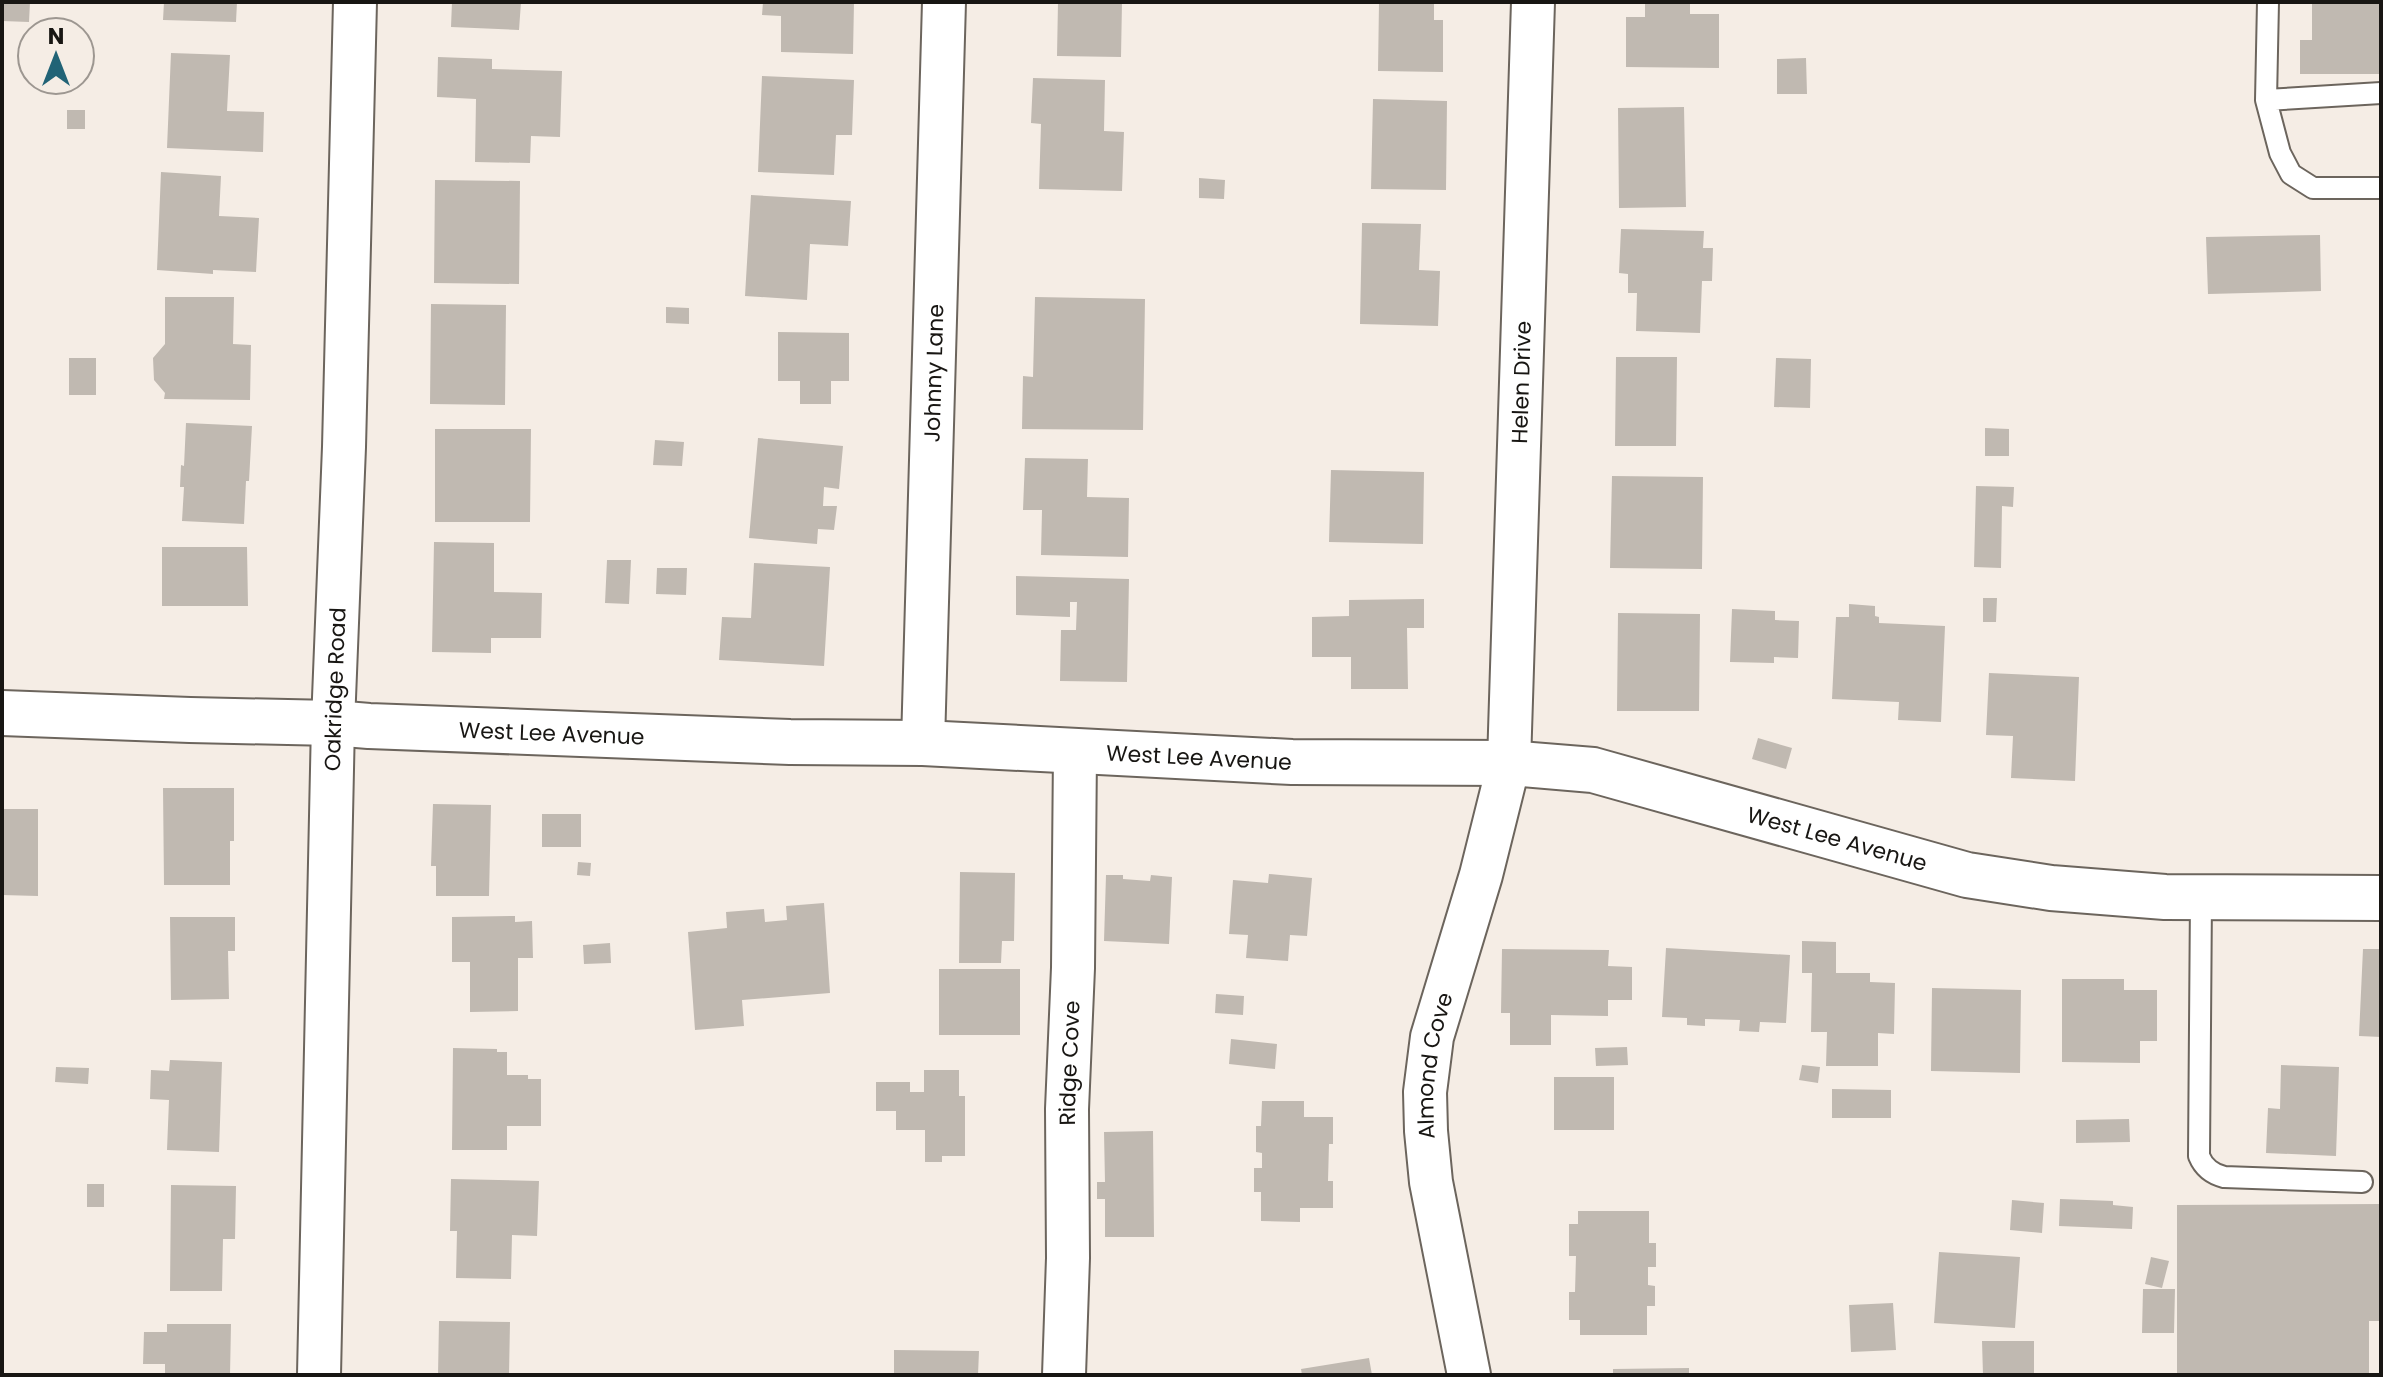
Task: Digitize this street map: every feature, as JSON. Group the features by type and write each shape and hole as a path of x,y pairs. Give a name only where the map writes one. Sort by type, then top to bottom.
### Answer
{"street":[{"name":"Oakridge Road","path":"319,1375 333,723 344,447 355,2"},
{"name":"Johnny Lane","path":"923,743 944,2"},
{"name":"Helen Drive","path":"1509,763 1533,2"},
{"name":"West Lee Avenue","path":"2,713 790,742 923,743 1292,762 1509,763 1593,770 1967,875 2051,888 2165,897 2381,898"},
{"name":"Ridge Cove","path":"1064,1375 1075,752"},
{"name":"Almond Cove","path":"1469,1375 1431,1182 1425,1092 1432,1037 1481,875 1509,763"}],"lane":[{"path":"2268,2 2266,100 2280,153 2291,174 2313,188 2381,188"},
{"path":"2266,100 2381,93"},
{"path":"2201,897 2199,1156 2202,1163 2216,1175 2224,1177 2362,1182"}],"building":[{"path":"2,2 30,2 29,16 16,16 16,22 2,21"},
{"path":"164,2 237,2 236,22 163,20"},
{"path":"452,2 521,2 519,30 451,27"},
{"path":"763,2 854,2 853,54 781,52 781,16 762,15"},
{"path":"1058,2 1122,2 1121,57 1057,56"},
{"path":"1379,2 1434,2 1434,20 1443,20 1443,72 1378,71"},
{"path":"1645,2 1690,2 1690,14 1719,14 1719,68 1626,67 1626,17 1645,17"},
{"path":"2312,2 2381,2 2381,74 2300,74 2300,40 2312,40"},
{"path":"171,53 230,55 227,111 264,112 263,152 167,148"},
{"path":"438,57 492,59 492,69 562,71 560,137 531,136 530,163 475,162 476,99 437,97"},
{"path":"1806,58 1807,94 1777,94 1777,59"},
{"path":"762,76 854,80 852,135 836,135 834,175 758,172"},
{"path":"1033,78 1105,80 1104,131 1124,132 1122,191 1039,189 1041,124 1031,123"},
{"path":"1373,99 1447,101 1446,190 1371,189"},
{"path":"1684,107 1686,207 1619,208 1618,108"},
{"path":"67,110 85,110 85,129 67,129"},
{"path":"161,172 221,176 219,216 259,218 256,272 213,270 213,274 157,270"},
{"path":"1199,178 1225,180 1224,199 1199,198"},
{"path":"435,180 520,181 519,284 434,283"},
{"path":"751,195 851,201 848,246 810,244 807,300 745,296"},
{"path":"1362,223 1421,224 1419,270 1440,271 1438,326 1360,324"},
{"path":"1621,229 1704,231 1703,248 1713,248 1712,281 1702,281 1700,333 1636,331 1637,293 1628,293 1628,274 1619,273"},
{"path":"2320,235 2321,291 2208,294 2206,237"},
{"path":"165,297 234,297 233,344 251,345 250,400 164,399 165,393 154,380 153,358 165,344"},
{"path":"1035,297 1145,299 1143,430 1022,429 1023,376 1033,377"},
{"path":"431,304 506,305 505,405 430,404"},
{"path":"666,307 689,308 689,324 666,323"},
{"path":"778,332 849,333 849,381 831,381 831,404 800,404 800,381 778,381"},
{"path":"1616,357 1677,357 1676,446 1615,446"},
{"path":"69,358 96,358 96,395 69,395"},
{"path":"1776,358 1811,359 1810,408 1774,407"},
{"path":"186,423 252,426 244,524 182,521 184,487 180,487"},
{"path":"1985,428 2009,429 2009,456 1985,456"},
{"path":"435,429 531,429 530,522 435,522"},
{"path":"758,438 843,446 839,489 824,487 823,506 837,506 834,530 818,529 817,544 749,538"},
{"path":"655,440 684,442 682,466 653,465"},
{"path":"1025,458 1088,459 1087,497 1129,498 1128,557 1041,555 1042,510 1023,510"},
{"path":"1331,470 1424,472 1423,544 1329,542"},
{"path":"1612,476 1703,477 1702,569 1610,568"},
{"path":"1976,486 2014,487 2013,507 2002,506 2001,568 1974,567"},
{"path":"434,542 494,543 494,592 542,593 541,638 491,638 491,653 432,652"},
{"path":"162,547 247,547 248,606 162,606"},
{"path":"607,560 631,560 629,604 605,603"},
{"path":"754,563 830,567 824,666 719,660 722,617 751,618"},
{"path":"657,568 687,568 686,595 656,594"},
{"path":"1016,576 1129,579 1127,682 1060,681 1061,630 1076,630 1077,602 1070,602 1070,617 1016,615"},
{"path":"1983,598 1997,598 1996,622 1983,622"},
{"path":"1424,599 1424,628 1407,628 1408,689 1351,689 1351,657 1312,657 1312,617 1349,616 1349,600"},
{"path":"1849,604 1875,606 1879,623 1945,626 1941,722 1898,720 1899,702 1832,699 1836,617 1849,617"},
{"path":"1732,609 1775,611 1775,620 1799,621 1798,658 1774,657 1774,663 1730,662"},
{"path":"1618,613 1700,614 1699,711 1617,711"},
{"path":"1989,673 2079,677 2075,781 2011,778 2013,736 1986,735"},
{"path":"1758,738 1792,748 1786,769 1752,759"},
{"path":"163,788 234,788 230,885 164,885"},
{"path":"433,804 491,805 489,896 436,896 436,866 431,866"},
{"path":"2,809 38,809 38,896 2,895"},
{"path":"542,814 581,814 581,847 542,847"},
{"path":"578,862 591,863 590,876 577,875"},
{"path":"960,872 1015,873 1014,941 1002,941 1001,963 959,963"},
{"path":"1269,874 1312,878 1307,936 1290,935 1288,961 1246,958 1248,935 1229,934 1233,880 1268,883"},
{"path":"1106,875 1150,881 1151,875 1172,877 1169,944 1104,941"},
{"path":"824,903 830,993 742,1000 744,1026 695,1030 688,932 727,928 726,912 764,909 765,922 787,920 786,906"},
{"path":"515,916 515,922 532,921 533,958 518,958 518,1011 470,1012 470,962 452,962 452,917"},
{"path":"170,917 235,917 235,951 228,951 229,999 171,1000"},
{"path":"1802,941 1836,942 1836,973 1870,973 1870,982 1895,983 1894,1034 1878,1033 1878,1066 1826,1066 1827,1032 1811,1032 1812,973 1802,973"},
{"path":"610,943 611,963 584,964 583,945"},
{"path":"1666,948 1790,955 1786,1023 1760,1022 1759,1032 1739,1031 1740,1020 1705,1019 1705,1026 1687,1025 1687,1018 1662,1017"},
{"path":"1502,949 1609,950 1608,966 1632,967 1632,1000 1608,1000 1608,1016 1551,1015 1551,1045 1510,1045 1510,1013 1501,1013"},
{"path":"2363,949 2381,949 2381,1037 2359,1036"},
{"path":"939,969 1020,969 1020,1035 939,1035"},
{"path":"2062,979 2124,979 2124,990 2157,990 2157,1041 2140,1041 2140,1063 2062,1062"},
{"path":"1932,988 2021,990 2020,1073 1931,1071"},
{"path":"1216,994 1244,996 1243,1015 1215,1013"},
{"path":"1231,1039 1277,1044 1275,1069 1229,1064"},
{"path":"1627,1047 1628,1065 1596,1066 1595,1048"},
{"path":"453,1048 507,1052 507,1075 528,1075 528,1079 541,1079 541,1126 507,1126 507,1150 452,1150"},
{"path":"170,1060 222,1062 219,1152 167,1150 169,1100 150,1099 151,1070 169,1071"},
{"path":"1802,1065 1820,1067 1818,1083 1799,1080"},
{"path":"2281,1065 2339,1067 2336,1156 2266,1153 2268,1108 2280,1109"},
{"path":"56,1067 89,1068 88,1084 55,1082"},
{"path":"924,1070 959,1070 959,1096 965,1096 965,1156 942,1156 942,1162 925,1162 925,1130 896,1130 896,1111 876,1111 876,1082 910,1082 910,1092 924,1092"},
{"path":"1554,1077 1614,1077 1614,1130 1554,1130"},
{"path":"1832,1089 1891,1090 1891,1118 1832,1118"},
{"path":"1262,1101 1304,1101 1304,1117 1333,1117 1328,1181 1333,1181 1333,1208 1300,1208 1300,1222 1261,1221 1261,1192 1254,1192 1254,1168 1262,1168 1262,1153 1256,1152 1256,1126 1261,1126"},
{"path":"2129,1119 2130,1142 2076,1143 2076,1120"},
{"path":"1153,1131 1154,1237 1105,1237 1105,1199 1097,1199 1097,1182 1105,1182 1104,1132"},
{"path":"451,1179 539,1181 537,1236 512,1235 511,1279 456,1278 457,1231 450,1231"},
{"path":"87,1184 104,1184 104,1207 87,1207"},
{"path":"171,1185 236,1186 235,1239 223,1239 222,1291 170,1291"},
{"path":"2060,1199 2113,1201 2113,1205 2133,1207 2132,1229 2059,1226"},
{"path":"2012,1200 2044,1203 2042,1233 2010,1230"},
{"path":"2381,1204 2381,1321 2369,1321 2369,1375 2177,1375 2177,1205"},
{"path":"1578,1211 1649,1211 1649,1243 1656,1243 1656,1267 1648,1267 1648,1285 1655,1286 1655,1306 1647,1306 1647,1335 1580,1335 1580,1320 1569,1320 1569,1292 1575,1292 1576,1256 1569,1256 1569,1224 1578,1224"},
{"path":"1939,1252 2020,1257 2015,1328 1934,1323"},
{"path":"2151,1257 2169,1261 2162,1288 2145,1284"},
{"path":"2143,1289 2175,1289 2174,1333 2142,1333"},
{"path":"1893,1303 1896,1350 1851,1352 1849,1305"},
{"path":"439,1321 510,1322 509,1375 438,1375"},
{"path":"167,1324 231,1324 230,1375 165,1375 165,1364 143,1364 144,1332 167,1332"},
{"path":"1982,1341 2034,1341 2034,1375 1983,1375"},
{"path":"894,1350 979,1351 978,1375 894,1375"},
{"path":"1369,1358 1372,1375 1302,1375 1301,1369"},
{"path":"1689,1368 1689,1375 1613,1375 1613,1369"}]}
